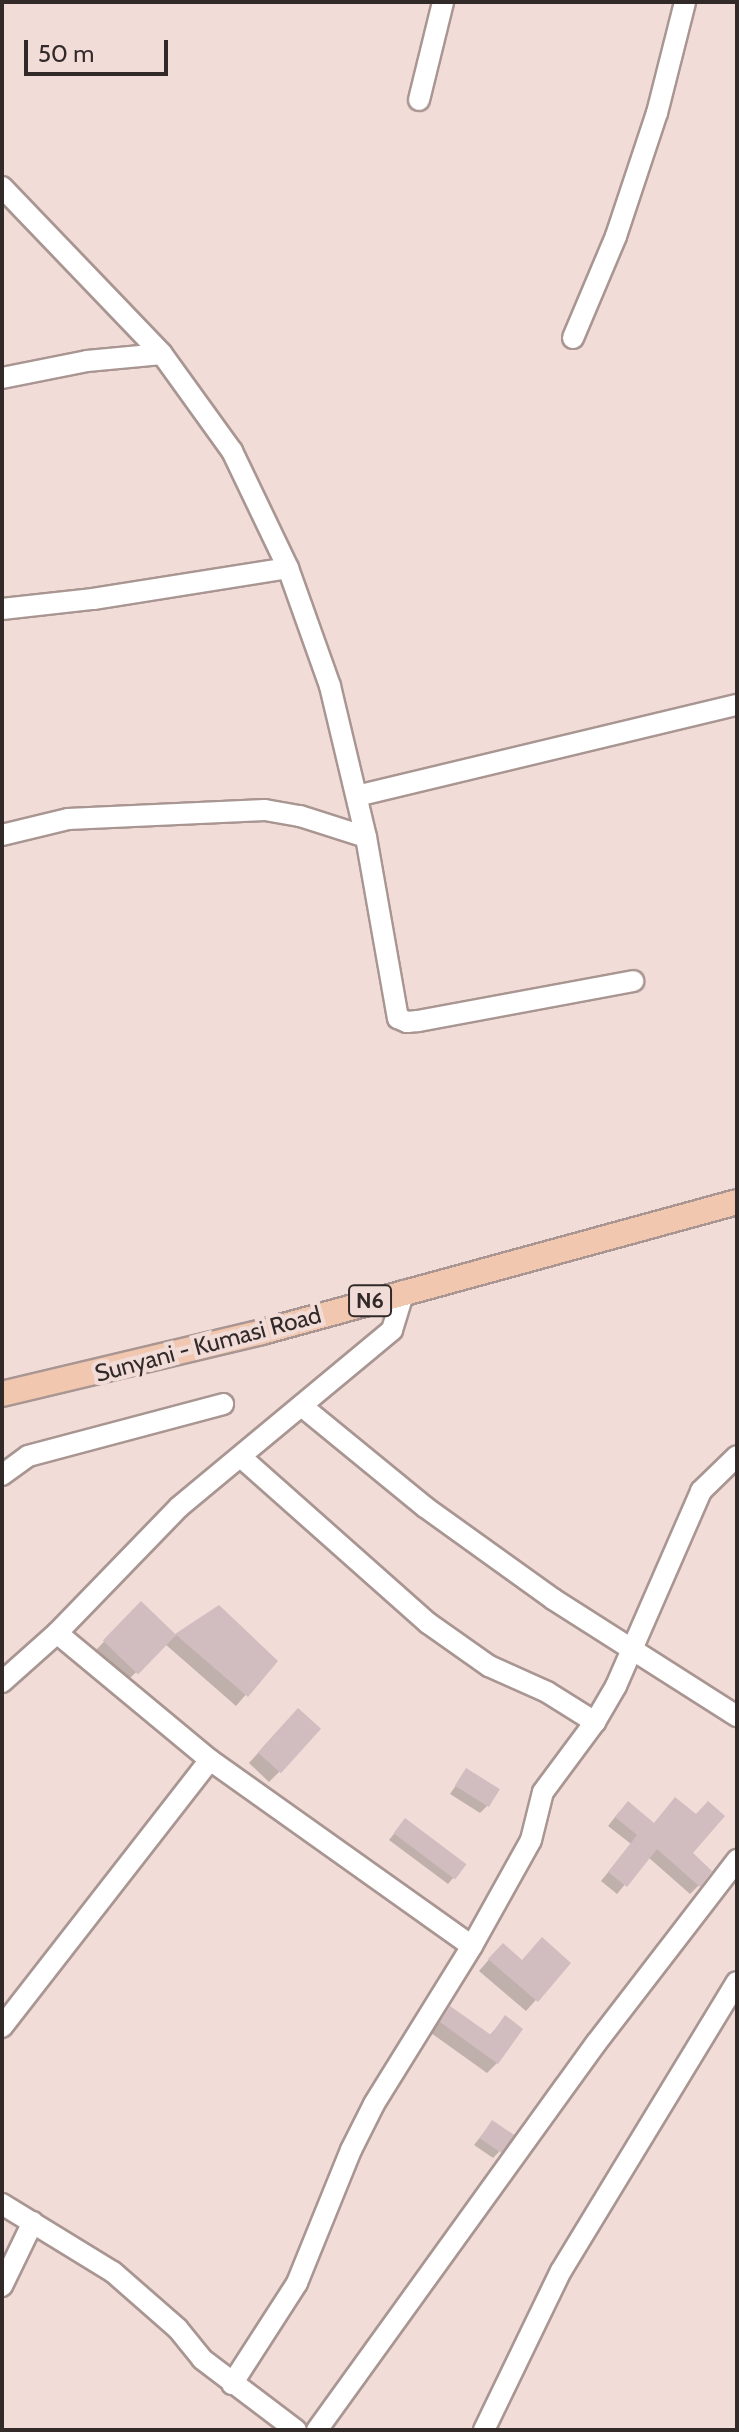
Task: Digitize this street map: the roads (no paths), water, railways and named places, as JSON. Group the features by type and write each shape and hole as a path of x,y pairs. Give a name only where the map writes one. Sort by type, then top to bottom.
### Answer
{"main road":[{"name":"Sunyani - Kumasi Road","path":"2,1394 262,1332 737,1202"}],"street":[{"path":"419,100 443,2"},
{"path":"573,338 616,236 657,113 685,2"},
{"path":"2,187 162,354 232,451 288,568 330,686 357,796 398,1018 407,1022 418,1021 633,981"},
{"path":"2,378 87,361 162,354"},
{"path":"2,609 93,599 288,568"},
{"path":"357,796 737,705"},
{"path":"2,835 68,819 265,810 300,816 366,837"},
{"path":"2,1682 57,1633 179,1507 242,1458 392,1330 404,1291"},
{"path":"2,1475 28,1456 223,1404"},
{"path":"303,1407 425,1507 631,1651 737,1716"},
{"path":"242,1458 428,1623 489,1666 547,1692 595,1722"},
{"path":"232,2384 297,2283 351,2150 374,2104 472,1946 531,1840 543,1792 595,1722 631,1651 701,1491 733,1466"},
{"path":"57,1633 210,1760 472,1946"},
{"path":"2,2027 9,2006 210,1760"},
{"path":"317,2430 597,2042 737,1860"},
{"path":"484,2430 561,2271 737,1982"},
{"path":"2,2204 113,2272 178,2329 202,2359 290,2428"},
{"path":"2,2286 33,2222"}]}
